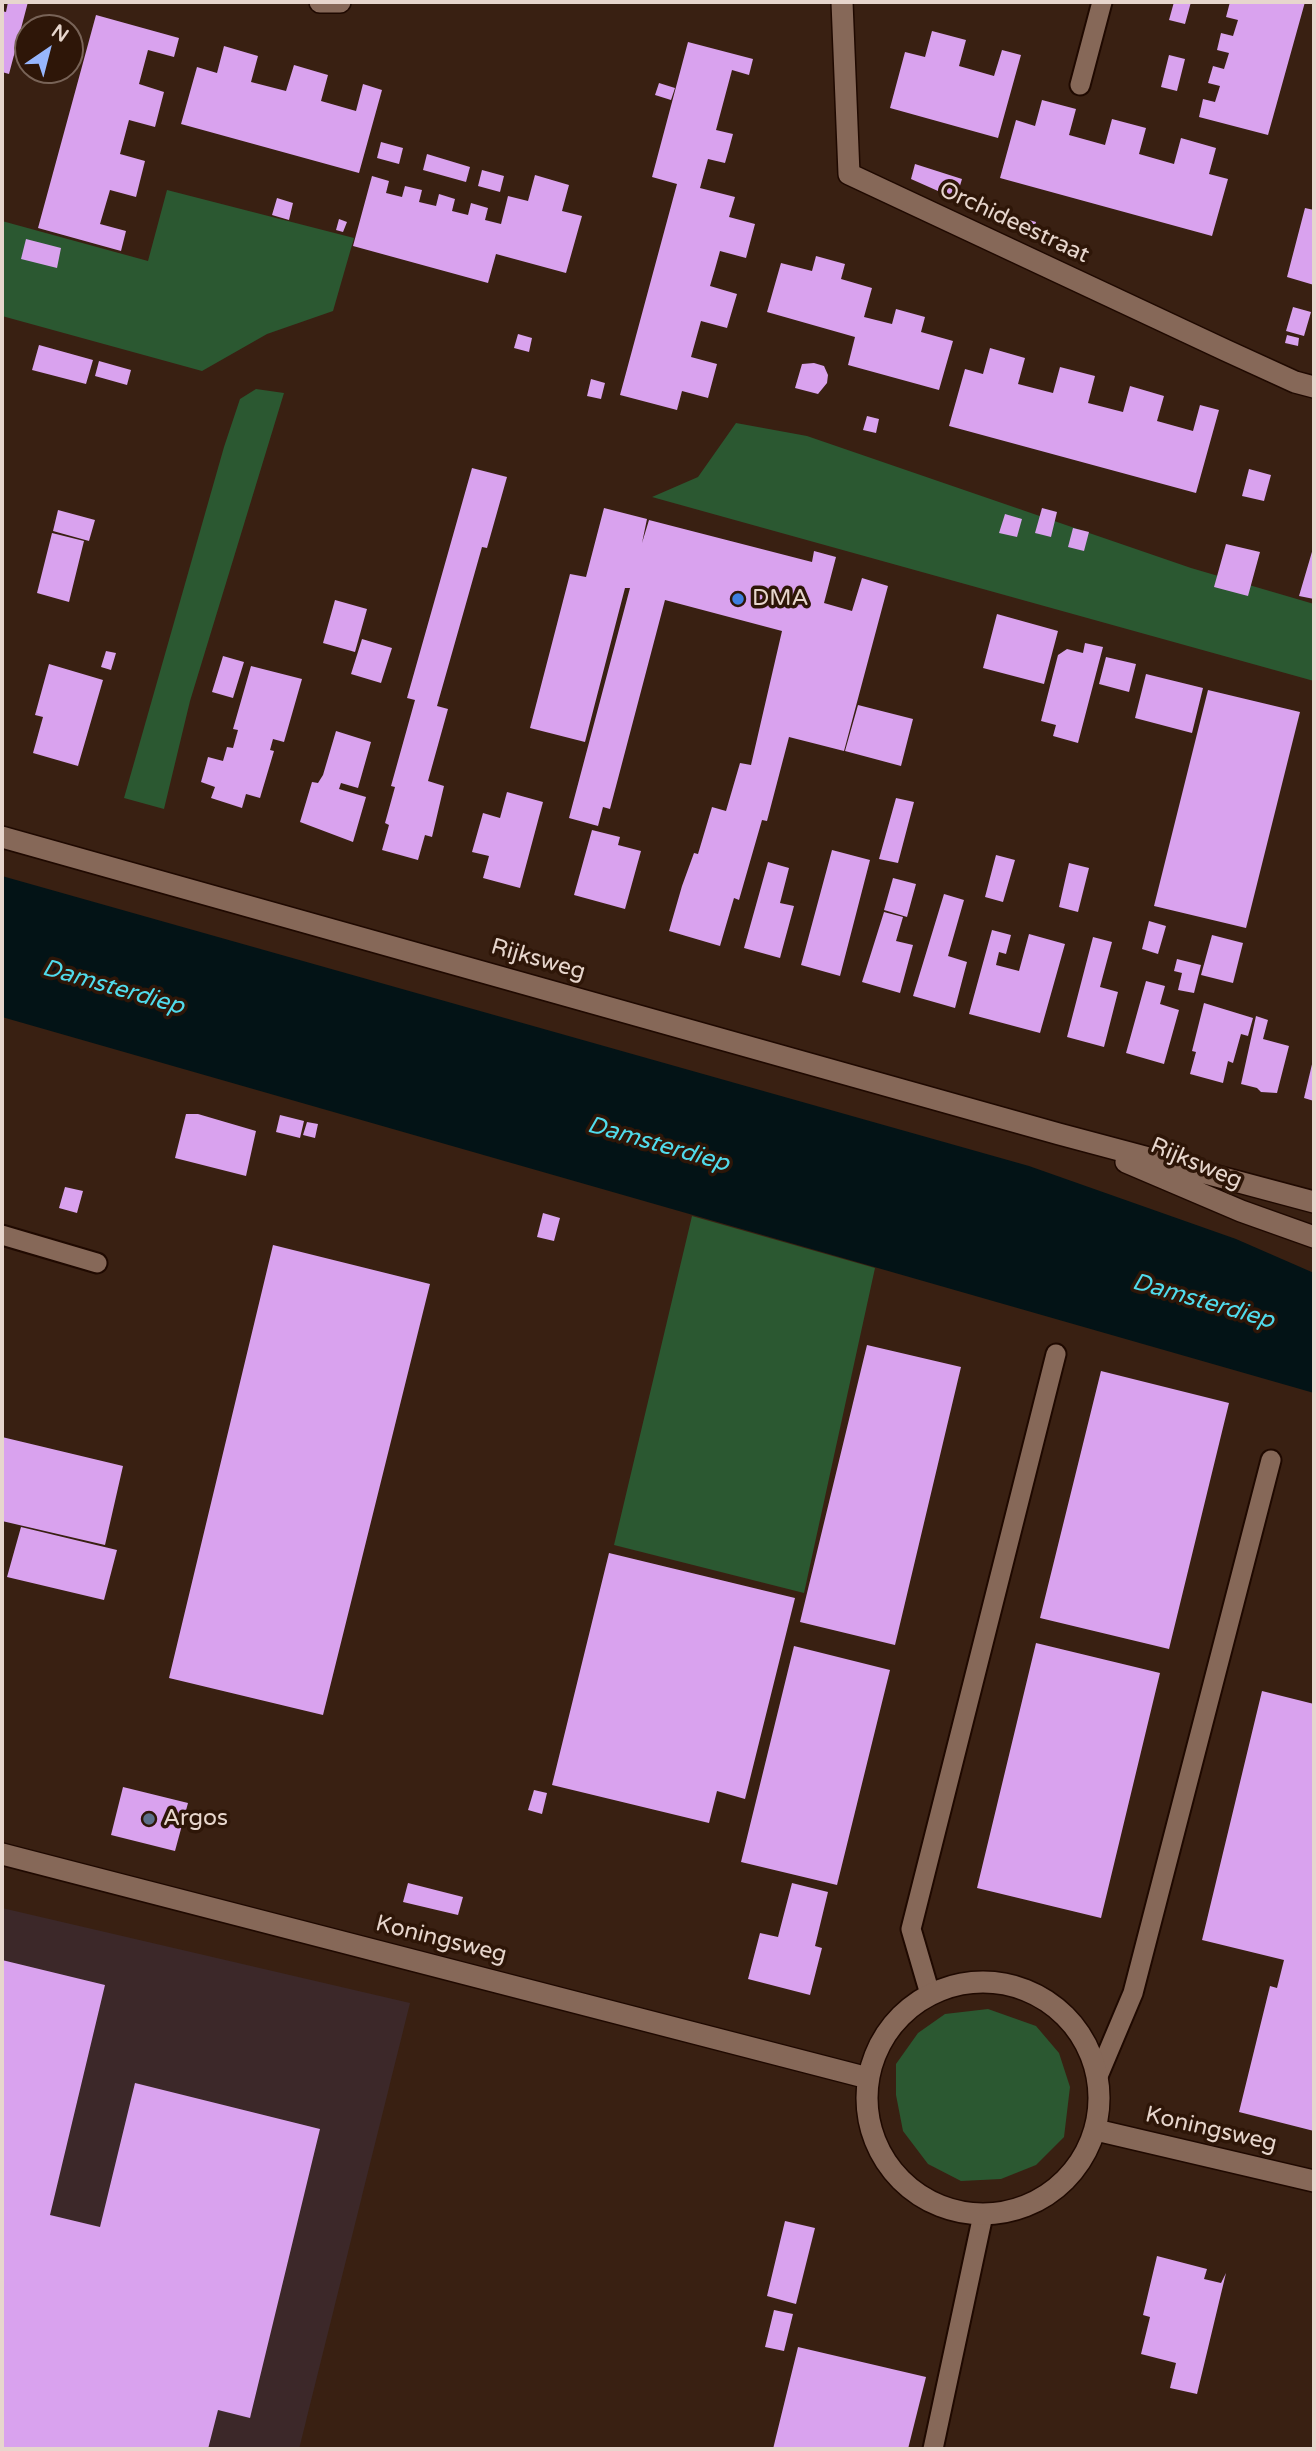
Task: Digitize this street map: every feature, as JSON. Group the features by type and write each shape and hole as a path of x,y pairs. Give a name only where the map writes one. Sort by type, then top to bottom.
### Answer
{"street":[{"path":"320,2 340,2"},
{"name":"Orchideestraat","path":"842,2 849,174 1225,351 1295,382 1314,387"},
{"name":"Rijksweg","path":"2,837 1059,1135 1314,1202"},
{"name":"Rijksweg","path":"1059,1135 1241,1211 1314,1237"},
{"name":"Koningsweg","path":"2,1854 868,2077"},
{"path":"983,1981 1010,1984 1035,1993 1058,2008 1076,2027 1090,2050 1098,2076 1101,2103 1096,2130 1087,2153 1073,2174 1054,2191 1033,2204 1009,2212 983,2215 958,2212 934,2204 912,2190 894,2173 880,2152 870,2128 868,2077 876,2051 890,2028 908,2008 930,1994 956,1984 983,1981"},
{"name":"Koningsweg","path":"1096,2130 1314,2181"}],"lane":[{"path":"1080,85 1102,2"},
{"path":"2,1235 97,1263"},
{"path":"930,1994 911,1929 1056,1354"},
{"path":"1098,2076 1132,1993 1270,1460"},
{"path":"933,2449 983,2215"}],"shaded area":[{"path":"2,1908 410,2003 299,2449 2,2449"}],"green space":[{"path":"167,190 354,238 333,311 267,334 202,371 2,316 2,221 148,261"},
{"path":"256,389 284,393 190,701 164,809 124,798 224,447 240,399"},
{"path":"736,423 807,436 1191,568 1314,604 1314,681 652,497 698,477"},
{"path":"692,1216 875,1268 804,1593 614,1545"},
{"path":"988,2009 1036,2026 1059,2053 1070,2087 1064,2137 1036,2165 1001,2179 961,2181 928,2164 903,2131 896,2095 896,2064 918,2033 945,2014"}],"water":[{"name":"Damsterdiep","path":"2,876 1029,1166 1236,1239 1314,1273 1314,1393 2,1017"}],"building":[{"path":"8,2 28,2 25,14 14,14 14,55 9,74 2,72 2,11 6,12"},
{"path":"1174,2 1191,2 1185,24 1169,20"},
{"path":"1230,2 1305,2 1268,135 1199,117 1203,99 1215,102 1220,86 1208,83 1213,66 1224,69 1229,53 1217,50 1221,33 1233,36 1238,20 1226,17"},
{"path":"96,15 179,38 174,57 148,50 139,84 164,92 155,127 129,120 120,154 145,161 136,197 110,190 100,224 126,231 121,251 38,228 77,84 84,84 84,59"},
{"path":"932,31 966,40 959,66 994,76 1002,50 1021,55 998,138 890,108 905,52 925,57"},
{"path":"688,42 753,59 749,75 732,70 716,130 733,134 729,149 725,163 708,159 700,188 735,197 729,217 755,224 746,258 720,251 710,286 737,294 727,328 701,321 691,357 717,364 708,398 682,391 677,410 620,395 677,184 652,177"},
{"path":"224,46 258,56 251,82 286,91 294,65 328,75 321,101 356,111 363,84 382,90 359,173 181,124 197,67 217,73"},
{"path":"1169,55 1185,59 1177,91 1161,87"},
{"path":"659,83 675,88 671,100 655,95"},
{"path":"1042,100 1076,109 1069,135 1105,145 1112,119 1146,128 1139,154 1174,164 1181,138 1216,148 1209,174 1228,179 1212,236 1000,178 1016,120 1035,126"},
{"path":"381,142 403,148 399,164 377,158"},
{"path":"427,154 470,167 466,182 423,170"},
{"path":"915,164 962,179 956,199 911,179"},
{"path":"482,170 504,176 500,192 478,186"},
{"path":"535,175 569,185 562,211 582,216 566,273 496,254 488,283 353,246 372,176 389,181 386,193 402,197 405,186 422,190 419,202 436,206 439,194 455,199 452,211 468,215 471,203 488,208 485,220 501,224 508,196 528,201"},
{"path":"277,198 293,203 289,220 272,215"},
{"path":"1305,208 1314,210 1314,285 1287,277"},
{"path":"339,219 347,222 343,232 336,230"},
{"path":"1029,220 1036,222 1033,234 1026,231"},
{"path":"26,239 61,248 57,268 21,259"},
{"path":"816,256 845,264 841,279 872,288 864,317 892,324 896,309 925,317 921,332 953,341 939,390 848,365 855,337 767,312 781,263 812,271"},
{"path":"1293,307 1311,312 1304,336 1286,331"},
{"path":"518,334 532,338 529,352 514,348"},
{"path":"1287,335 1299,338 1298,346 1285,343"},
{"path":"39,345 93,360 86,384 32,370"},
{"path":"990,348 1025,358 1018,384 1053,393 1060,367 1095,376 1088,403 1123,412 1130,386 1164,396 1157,421 1193,431 1200,405 1219,410 1196,493 949,426 965,369 983,374"},
{"path":"99,361 131,370 127,385 95,376"},
{"path":"802,364 824,366 828,375 827,383 818,394 795,388"},
{"path":"591,379 605,383 601,399 587,396"},
{"path":"867,416 879,419 876,433 863,430"},
{"path":"472,468 507,477 487,548 482,547 437,706 448,709 428,781 444,786 432,837 425,835 418,860 382,850 389,825 385,823 395,787 391,786 415,700 407,698"},
{"path":"1249,469 1271,475 1264,501 1242,496"},
{"path":"604,508 647,519 642,543 649,520 812,562 814,551 836,557 824,603 852,611 862,578 888,586 844,751 789,737 767,821 762,820 739,900 734,898 720,946 669,931 682,886 694,853 698,854 712,807 726,811 740,763 751,765 782,631 665,600 610,809 603,807 598,826 569,818 630,588 625,588 585,742 530,728 570,574 586,577"},
{"path":"1042,508 1057,512 1051,537 1035,533"},
{"path":"58,510 95,520 89,541 53,531"},
{"path":"1005,514 1022,519 1017,537 999,533"},
{"path":"1073,528 1089,532 1084,551 1068,547"},
{"path":"52,533 84,541 69,602 37,593"},
{"path":"1226,544 1260,552 1248,596 1214,587"},
{"path":"1314,545 1314,599 1299,596"},
{"path":"335,600 367,609 355,652 323,643"},
{"path":"997,614 1058,631 1044,684 983,668"},
{"path":"362,639 392,648 381,683 351,674"},
{"path":"1085,643 1103,647 1078,743 1053,736 1056,725 1041,721 1058,655 1067,649 1083,653"},
{"path":"106,651 116,653 111,670 101,667"},
{"path":"223,656 244,662 233,698 212,692"},
{"path":"1106,657 1136,664 1129,692 1099,684"},
{"path":"49,664 103,680 78,766 33,753 43,717 35,715"},
{"path":"251,666 302,679 284,742 273,739 270,750 274,751 260,798 246,794 242,808 211,798 215,787 201,782 208,757 223,761 227,747 233,748 238,730 233,729"},
{"path":"1146,674 1203,688 1192,733 1135,718"},
{"path":"1208,690 1300,712 1246,928 1154,906"},
{"path":"858,705 913,719 901,766 845,751"},
{"path":"336,731 371,742 358,788 341,783 339,789 366,797 353,842 300,822 312,782 318,783 323,775"},
{"path":"507,792 543,802 520,888 483,878 489,856 472,852 483,813 500,818"},
{"path":"896,798 914,802 898,863 879,859"},
{"path":"592,830 620,837 618,845 641,851 625,909 574,895"},
{"path":"832,850 870,860 840,976 801,965"},
{"path":"996,855 1015,860 1003,902 985,897"},
{"path":"768,862 789,868 780,903 794,906 780,958 744,948"},
{"path":"1069,863 1089,868 1078,912 1059,907"},
{"path":"893,878 916,884 907,917 884,910"},
{"path":"944,894 964,900 948,956 967,962 955,1008 913,996"},
{"path":"884,912 903,917 896,941 913,945 900,993 862,982"},
{"path":"1149,921 1166,926 1158,954 1142,949"},
{"path":"992,930 1011,935 1006,954 999,952 996,965 1019,971 1029,934 1065,944 1040,1033 969,1014"},
{"path":"1212,935 1243,943 1233,983 1201,975"},
{"path":"1093,937 1112,942 1100,987 1118,992 1104,1047 1067,1037"},
{"path":"1177,959 1201,965 1194,993 1178,990 1182,973 1174,971"},
{"path":"1146,981 1165,986 1160,1004 1179,1010 1164,1064 1126,1053"},
{"path":"1204,1003 1253,1018 1248,1036 1241,1034 1233,1063 1228,1061 1223,1083 1190,1074 1196,1052 1192,1051"},
{"path":"1256,1016 1268,1020 1263,1039 1289,1046 1277,1093 1261,1092 1257,1088 1241,1084"},
{"path":"1314,1060 1314,1101 1304,1098"},
{"path":"186,1114 198,1114 256,1131 246,1176 175,1158"},
{"path":"280,1115 304,1121 300,1138 276,1132"},
{"path":"307,1122 318,1124 315,1138 303,1135"},
{"path":"65,1187 83,1191 77,1213 59,1208"},
{"path":"543,1213 560,1218 554,1241 537,1237"},
{"path":"273,1245 430,1284 323,1715 169,1678"},
{"path":"867,1345 961,1367 895,1645 800,1622"},
{"path":"1101,1371 1229,1403 1169,1649 1040,1618"},
{"path":"2,1437 123,1466 105,1545 2,1521"},
{"path":"21,1527 117,1550 104,1600 7,1577"},
{"path":"609,1553 795,1598 745,1799 717,1791 709,1823 552,1785"},
{"path":"1036,1643 1160,1673 1101,1918 977,1888"},
{"path":"794,1646 890,1670 837,1885 741,1862"},
{"path":"1262,1691 1314,1704 1314,2131 1239,2112 1270,1986 1277,1988 1284,1960 1202,1940"},
{"name":"Argos","path":"123,1787 188,1803 175,1851 111,1835"},
{"path":"534,1790 547,1793 542,1814 528,1810"},
{"path":"408,1883 463,1897 458,1915 403,1902"},
{"path":"792,1883 828,1892 815,1946 822,1948 810,1995 748,1979 760,1933 778,1937"},
{"path":"2,1960 105,1985 50,2215 100,2227 135,2083 320,2129 250,2418 218,2410 208,2449 2,2449"},
{"path":"785,2221 815,2228 796,2304 767,2296"},
{"path":"1157,2256 1207,2269 1204,2279 1221,2283 1226,2273 1197,2394 1170,2388 1176,2363 1141,2354 1150,2317 1143,2315"},
{"path":"774,2310 793,2314 784,2351 765,2347"},
{"path":"798,2347 926,2377 908,2449 773,2449"}],"place":[{"name":"DMA","path":"738,599"},
{"name":"Argos","path":"149,1819"}]}
